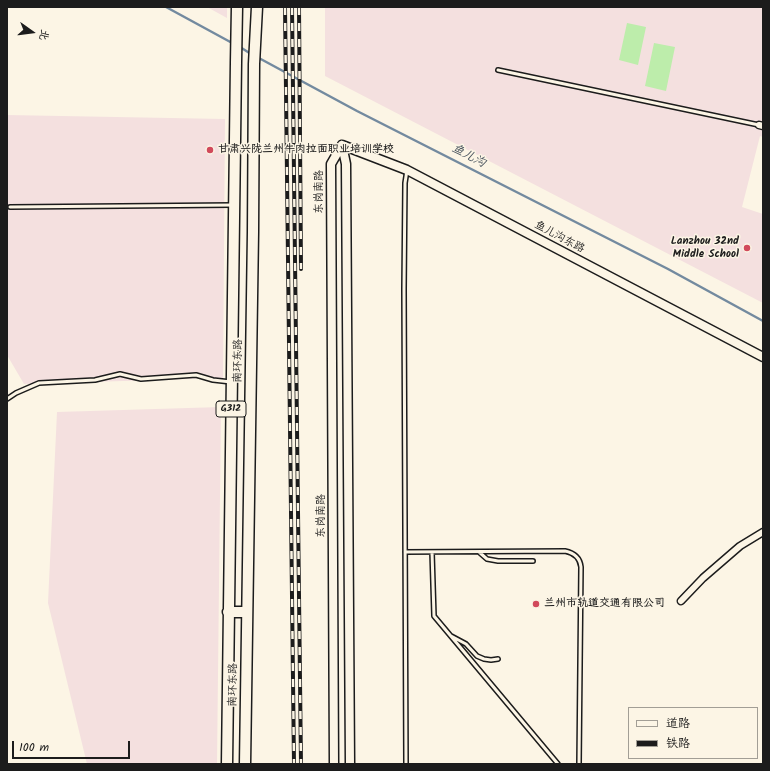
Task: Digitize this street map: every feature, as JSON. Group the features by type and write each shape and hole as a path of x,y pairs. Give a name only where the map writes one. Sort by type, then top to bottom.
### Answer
{"highway":[{"name":"南环东路","path":"226,764 237,7"},
{"name":"南环东路","path":"245,764 256,7"},
{"path":"228,612 248,612"}],"street":[{"name":"鱼儿沟东路","path":"342,145 407,170 763,357"},
{"name":"东岗南路","path":"334,764 331,164 342,145"},
{"path":"342,145 346,164 350,764"},
{"path":"681,601 703,578 740,546 763,532"}],"lane":[{"path":"498,70 761,126"},
{"path":"406,764 404,289 405,183 407,170"},
{"path":"10,207 234,205"},
{"path":"7,399 16,393 39,383 95,380 120,374 141,379 196,375 213,380 232,382"},
{"path":"405,552 565,551 575,554 581,567 579,764"},
{"path":"432,552 434,616 558,764"},
{"path":"479,552 488,559 498,561 533,561"},
{"path":"450,635 466,644 477,656 484,659 498,659"}],"shaded area":[{"path":"207,7 227,7 227,18"},
{"path":"325,7 763,7 763,137 760,136 742,207 763,214 763,303 325,76"},
{"path":"7,115 225,119 223,378 24,384 7,355"},
{"path":"221,407 217,764 87,764 48,603 57,412"}],"green space":[{"path":"627,23 646,27 638,65 619,60"},
{"path":"654,43 675,47 666,91 645,86"}],"waterway":[{"name":"鱼儿沟","path":"166,7 234,44"},
{"name":"鱼儿沟","path":"240,47 251,54"},
{"name":"鱼儿沟","path":"257,57 357,111 668,269 763,321"}],"railway":[{"path":"285,7 294,764"},
{"path":"292,7 301,764"},
{"path":"299,7 301,269"}],"place":[{"name":"甘肃兴陇兰州牛肉拉面职业培训学校","path":"210,150"},
{"name":"Lanzhou 32nd Middle School","path":"747,248"},
{"name":"兰州市轨道交通有限公司","path":"536,604"}]}
